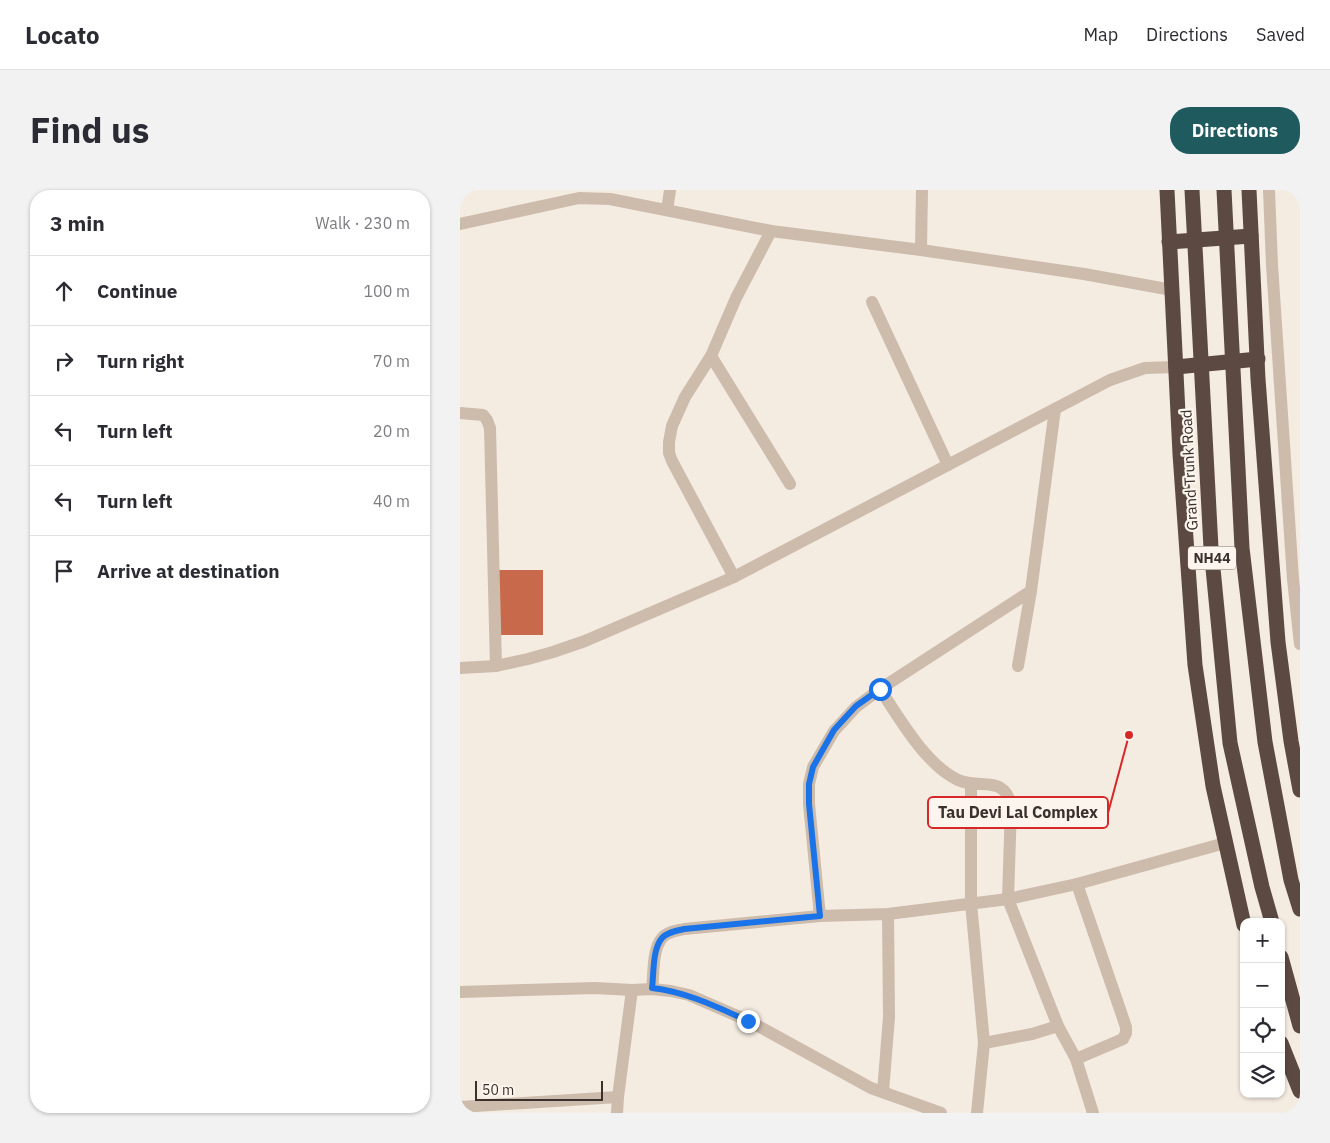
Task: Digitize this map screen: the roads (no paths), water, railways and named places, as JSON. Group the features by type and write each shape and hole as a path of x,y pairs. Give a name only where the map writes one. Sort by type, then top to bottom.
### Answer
{"highway":[{"path":"1167,190 1194,665 1213,786 1242,918"},
{"name":"Grand Trunk Road","path":"1192,190 1211,548 1230,743 1262,887 1271,918"},
{"name":"NH44","path":"1224,190 1242,548 1264,742 1291,880 1300,910"},
{"path":"1249,190 1258,359 1278,642 1291,741 1300,790"},
{"path":"1169,242 1251,236"},
{"path":"1176,367 1258,359"},
{"path":"1283,963 1300,1026"},
{"path":"1285,1053 1300,1091"}],"street":[{"path":"667,210 670,190"},
{"path":"921,250 922,190"},
{"path":"1269,190 1272,265 1300,644"},
{"path":"460,224 579,194 771,231 921,250 1084,274 1172,290"},
{"path":"734,577 669,453 669,442 672,426 686,397 712,356 736,298 771,231"},
{"path":"872,302 948,465"},
{"path":"712,356 790,484"},
{"path":"460,668 496,666 528,659 585,641 734,577 1110,380 1145,368 1176,367"},
{"path":"1018,666 1031,591 1055,409"},
{"path":"460,413 483,415 488,420 490,428 496,666"},
{"path":"820,916 809,804 809,784 813,767 834,730 856,706 880,689 1031,591"},
{"path":"880,689 922,749 943,770 971,785 993,784 1001,786 1007,792 1011,806 1008,899 1058,1026 1076,1059 1093,1113"},
{"path":"971,785 971,903 984,1043 977,1113"},
{"path":"652,988 656,948 662,938 670,932 820,916 888,914 1008,899 1077,884 1225,843"},
{"path":"1076,1059 1123,1039 1126,1033 1126,1027 1077,884"},
{"path":"883,1092 890,1017 888,914"},
{"path":"460,992 596,988 671,990 690,995 748,1021 871,1088 942,1113"},
{"path":"617,1113 632,990"},
{"path":"984,1043 1032,1034 1058,1026"},
{"path":"460,1107 618,1097"}],"place":[{"name":"Tau Devi Lal Complex","path":"1129,735"}]}
